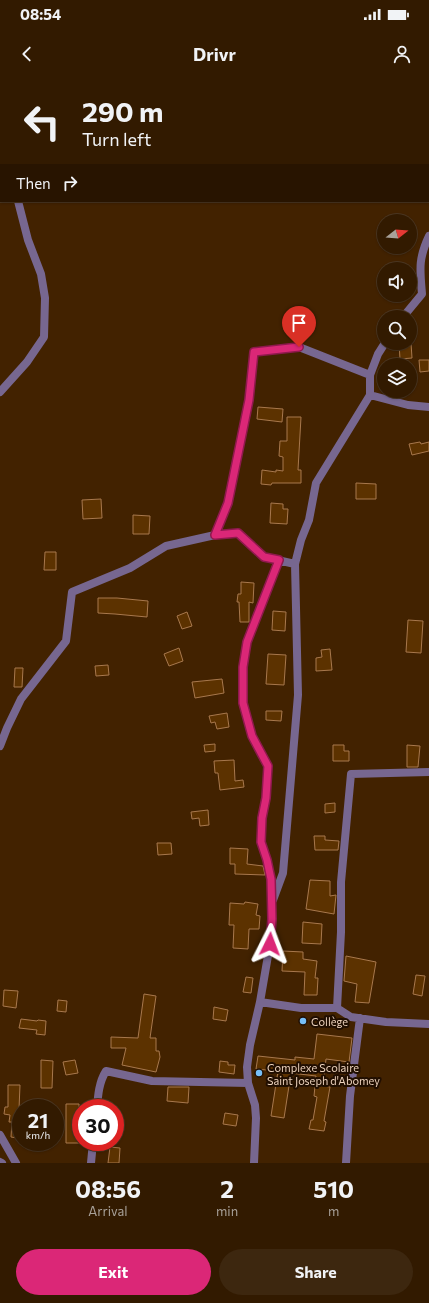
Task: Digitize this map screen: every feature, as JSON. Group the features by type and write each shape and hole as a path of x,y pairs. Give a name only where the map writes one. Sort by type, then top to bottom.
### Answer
{"street":[{"path":"0,392 27,362 44,337 45,298 41,274 28,240 18,202"},
{"path":"409,310 422,294 419,269 423,250 429,236"},
{"path":"215,535 228,503 249,400 254,352 299,347 370,374"},
{"path":"271,905 283,873 298,695 295,564 301,540 309,520 316,483 370,395 370,374 381,350"},
{"path":"370,395 408,405 429,407"},
{"path":"0,746 21,699 66,641 72,592 130,568 166,546 215,535 238,533 264,557 295,564"},
{"path":"254,1163 256,1118 255,1105 248,1083 247,1067 270,944 271,879 261,842 262,818 266,798 268,766 252,736 243,703 243,667 247,642 279,560"},
{"path":"337,1008 341,932 341,882 351,774 429,772"},
{"path":"260,1002 301,1008 337,1008 351,1017 386,1022 429,1024"},
{"path":"346,1163 350,1096 360,1018"},
{"path":"98,1099 102,1078 106,1071 152,1081 248,1083"},
{"path":"0,1135 16,1163"},
{"path":"91,1163 93,1151"}],"building":[{"path":"399,350 411,350 412,358 400,358"},
{"path":"419,360 429,360 429,371 420,372"},
{"path":"258,407 283,409 282,422 257,419"},
{"path":"287,417 301,417 298,470 301,470 301,483 272,483 271,485 261,484 262,470 276,472 276,470 283,471 283,457 279,456 280,441 287,441"},
{"path":"420,442 421,444 429,442 429,451 412,455 409,444"},
{"path":"356,483 376,484 376,499 356,499"},
{"path":"101,499 102,518 83,519 82,500"},
{"path":"271,503 283,504 283,509 288,509 287,524 270,523"},
{"path":"133,515 150,516 149,534 133,534"},
{"path":"45,552 56,552 56,570 44,570"},
{"path":"241,582 254,583 253,603 249,602 249,622 240,622 239,602 237,602 238,594 241,594"},
{"path":"98,598 148,601 147,617 98,613"},
{"path":"273,611 286,612 285,631 272,630"},
{"path":"187,612 192,626 182,629 177,616"},
{"path":"408,620 423,621 421,653 406,652"},
{"path":"179,648 183,661 169,666 164,654"},
{"path":"330,649 332,670 316,671 316,658 322,657 321,650"},
{"path":"268,654 286,655 284,685 266,684"},
{"path":"108,665 109,675 96,676 95,666"},
{"path":"15,668 23,668 22,687 14,687"},
{"path":"222,679 224,693 195,698 192,682"},
{"path":"266,711 282,711 281,721 266,720"},
{"path":"227,713 229,727 217,729 215,722 211,723 209,716"},
{"path":"215,744 215,751 205,752 204,745"},
{"path":"333,745 344,745 344,751 349,751 349,761 333,761"},
{"path":"407,745 420,746 418,767 407,767"},
{"path":"234,760 235,781 243,780 244,787 220,790 218,773 215,773 214,761"},
{"path":"335,803 335,812 325,813 325,804"},
{"path":"208,810 209,825 200,826 199,818 192,819 191,812"},
{"path":"314,836 325,836 325,840 339,841 338,850 315,850"},
{"path":"157,843 171,843 172,854 158,855"},
{"path":"230,848 248,849 247,864 263,866 265,875 235,874 235,864 230,864"},
{"path":"310,880 330,881 330,896 336,895 334,914 306,909"},
{"path":"245,902 258,904 256,915 260,916 259,929 249,929 248,949 233,948 234,925 229,925 230,903 244,904"},
{"path":"303,922 322,924 321,944 302,943"},
{"path":"283,951 303,952 303,959 317,961 315,978 318,978 317,995 304,995 305,972 282,971"},
{"path":"346,956 376,962 369,1003 355,1002 357,984 344,981"},
{"path":"416,975 425,976 422,996 413,994"},
{"path":"246,977 253,978 251,993 243,992"},
{"path":"4,990 18,991 16,1008 3,1006"},
{"path":"144,994 156,996 150,1038 156,1038 156,1051 159,1051 160,1057 156,1072 122,1065 126,1048 111,1048 111,1037 138,1038"},
{"path":"58,1000 67,1001 66,1012 57,1011"},
{"path":"214,1007 228,1010 226,1021 213,1019"},
{"path":"21,1019 46,1021 45,1035 36,1034 37,1030 19,1028"},
{"path":"317,1034 352,1038 349,1062 326,1059 323,1086 330,1087 324,1121 326,1122 324,1131 309,1129 311,1120 313,1120 317,1097 314,1096 316,1076 291,1073 284,1118 271,1116 278,1071 256,1069 258,1056 295,1060 295,1057 314,1059"},
{"path":"41,1060 53,1061 52,1088 41,1088"},
{"path":"75,1060 78,1073 66,1075 63,1062"},
{"path":"220,1061 228,1062 228,1065 235,1065 234,1074 219,1072"},
{"path":"8,1085 20,1085 19,1099 12,1099 12,1122 9,1122 10,1115 4,1114 5,1107 8,1107"},
{"path":"168,1087 189,1087 188,1103 167,1101"},
{"path":"66,1104 72,1104 72,1143 66,1143"},
{"path":"225,1113 238,1115 236,1126 223,1124"},
{"path":"110,1151 120,1151 119,1163 108,1163"}],"place":[{"name":"Collège","path":"303,1021"},
{"name":"Complexe Scolaire Saint Joseph d'Abomey","path":"259,1073"}],"route":[{"path":"270,944 272,919 271,879 261,842 262,818 266,798 268,766 252,736 243,703 243,667 247,642 279,560 264,557 238,533 215,535 228,503 249,400 254,352 299,347"}]}
